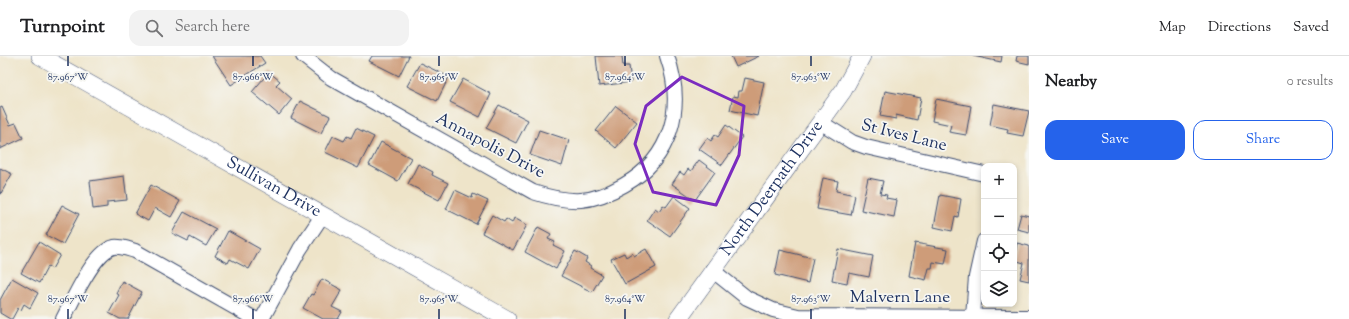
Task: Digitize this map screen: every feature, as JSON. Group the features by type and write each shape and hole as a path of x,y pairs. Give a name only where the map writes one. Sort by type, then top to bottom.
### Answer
{"street":[{"name":"Sullivan Drive","path":"40,56 507,319"},
{"name":"Annapolis Drive","path":"303,56 331,78 533,192 549,197 579,201 609,194 636,178 657,158 669,135 675,107 675,86 667,56"},
{"name":"North Deerpath Drive","path":"678,319 843,91 862,56"},
{"name":"St Ives Lane","path":"820,122 852,142 866,147 981,173"},
{"path":"262,319 300,249 322,216"},
{"path":"63,319 94,265 101,255 112,247 121,247 135,251 255,319"},
{"path":"973,316 976,277 981,254"},
{"name":"Malvern Lane","path":"712,270 747,298 773,310 798,316 1029,317"}],"highlighted area":[{"path":"682,77 744,106 739,155 716,205 653,192 635,144 646,106"}],"building":[{"path":"212,56 260,56 265,63 231,85"},
{"path":"372,56 409,56 399,76 369,61"},
{"path":"596,56 622,56 623,66 629,66 631,82 599,86"},
{"path":"731,56 759,56 736,67"},
{"path":"973,56 1002,56 1001,62"},
{"path":"1017,56 1029,56 1029,64 1016,61"},
{"path":"420,63 449,77 437,101 407,86"},
{"path":"269,72 280,81 276,85 292,99 279,115 252,92"},
{"path":"745,78 764,82 757,116 730,110 733,96 738,97 739,91 742,91"},
{"path":"463,79 491,94 480,117 450,102"},
{"path":"885,91 921,98 917,120 896,115 896,119 880,116"},
{"path":"936,99 971,106 966,135 949,132 951,125 932,121"},
{"path":"300,101 330,116 321,133 291,118"},
{"path":"994,104 1029,111 1023,136 1007,133 1008,129 990,125"},
{"path":"499,105 528,120 516,143 486,128"},
{"path":"616,106 637,122 616,148 596,131"},
{"path":"2,107 10,125 16,123 23,138 0,149 0,108"},
{"path":"726,125 742,137 722,165 699,149 707,138 711,141 715,135 718,137"},
{"path":"356,128 374,137 358,168 325,152 333,136 344,141 347,136 351,138"},
{"path":"539,130 569,140 562,166 530,155"},
{"path":"381,142 411,158 398,181 369,165"},
{"path":"699,160 715,172 695,200 672,184 680,172 684,175 688,169 691,171"},
{"path":"418,164 433,172 432,175 448,183 439,200 408,184"},
{"path":"0,168 12,174 0,195"},
{"path":"124,176 127,200 107,202 107,207 93,209 90,181"},
{"path":"823,178 838,181 836,191 855,195 851,215 817,209"},
{"path":"868,178 883,181 880,194 887,195 886,198 897,200 894,217 861,210"},
{"path":"151,185 180,201 171,217 155,208 148,221 135,214"},
{"path":"455,190 472,198 473,194 488,201 476,224 446,209"},
{"path":"940,195 961,199 958,217 955,216 952,231 934,227"},
{"path":"674,196 690,208 670,236 647,220 655,208 659,211 663,205 666,207"},
{"path":"62,205 79,214 63,244 46,235"},
{"path":"184,212 216,229 206,246 190,237 188,241 172,233"},
{"path":"1021,214 1029,216 1029,232 1017,229"},
{"path":"492,215 504,222 506,219 512,223 514,218 527,225 513,250 482,233"},
{"path":"538,227 551,234 548,239 555,242 553,245 565,251 556,269 525,252"},
{"path":"228,231 260,249 249,269 230,259 228,263 215,256"},
{"path":"39,242 60,255 52,269 48,266 39,283 21,273"},
{"path":"915,243 948,249 945,264 933,262 932,268 929,268 926,280 909,276"},
{"path":"1017,243 1029,246 1029,281 1020,279 1024,263 1017,261"},
{"path":"646,249 656,267 625,284 611,259 624,253 626,257 632,253 634,256"},
{"path":"838,249 873,256 869,277 849,273 847,283 832,280"},
{"path":"780,250 813,258 808,283 775,275"},
{"path":"575,251 587,258 585,262 591,266 590,268 602,275 592,292 561,276"},
{"path":"12,278 38,293 30,308 24,304 21,310 18,308 12,319 10,319 0,313 0,300"},
{"path":"322,279 342,290 332,307 342,312 338,319 323,319 303,308 311,294 313,295"},
{"path":"122,281 142,292 128,319 120,319 109,313 119,295 116,293"}]}
